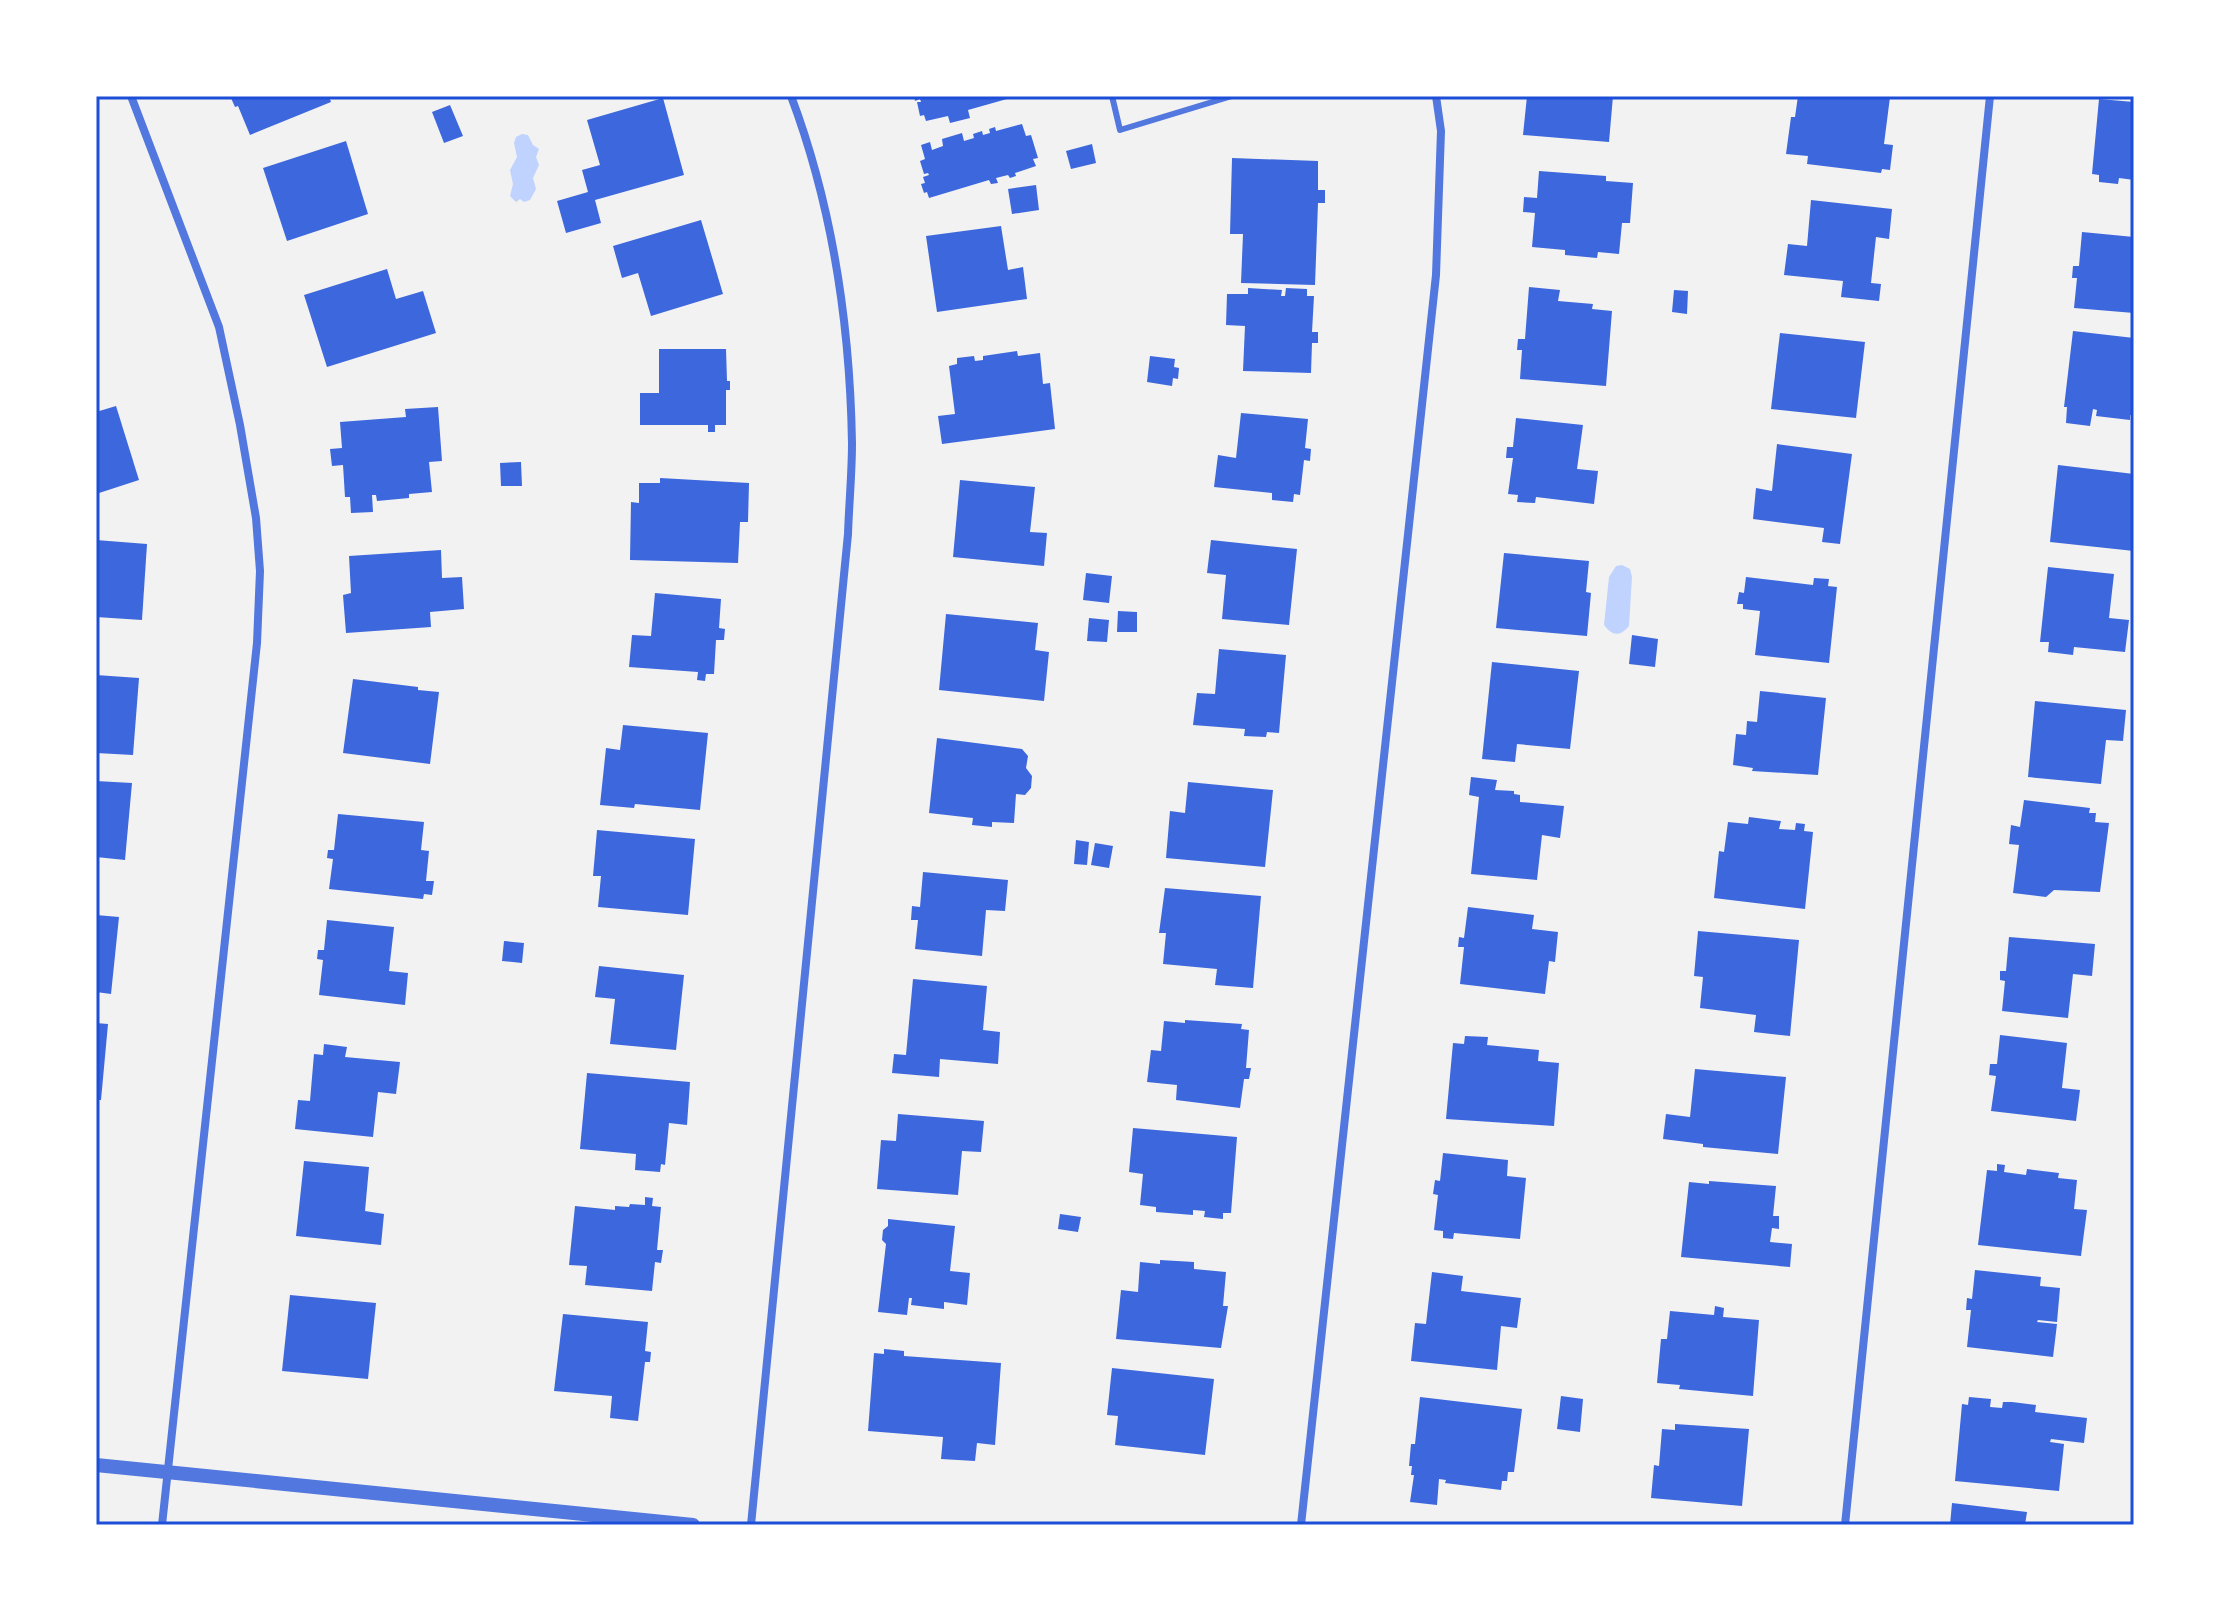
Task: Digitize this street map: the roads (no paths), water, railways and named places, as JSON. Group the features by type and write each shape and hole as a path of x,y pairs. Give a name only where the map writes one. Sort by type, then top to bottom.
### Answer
{"street":[{"path":"131,96 219,327 256,518 260,571 255,659 162,1525"},
{"path":"751,1525 848,534 852,444 848,364 834,251 804,131 791,96"},
{"path":"1301,1525 1436,275 1441,131 1436,96"},
{"path":"1845,1525 1990,96"},
{"path":"96,1465 693,1525"}],"lane":[{"path":"1112,96 1120,130 1232,96"}],"water":[{"path":"528,135 539,149 536,157 539,165 533,178 536,189 530,200 524,202 520,199 516,202 510,196 513,184 510,170 517,157 516,137"},
{"path":"1616,566 1630,569 1632,577 1629,626 1616,634 1604,625 1609,577"}]}
